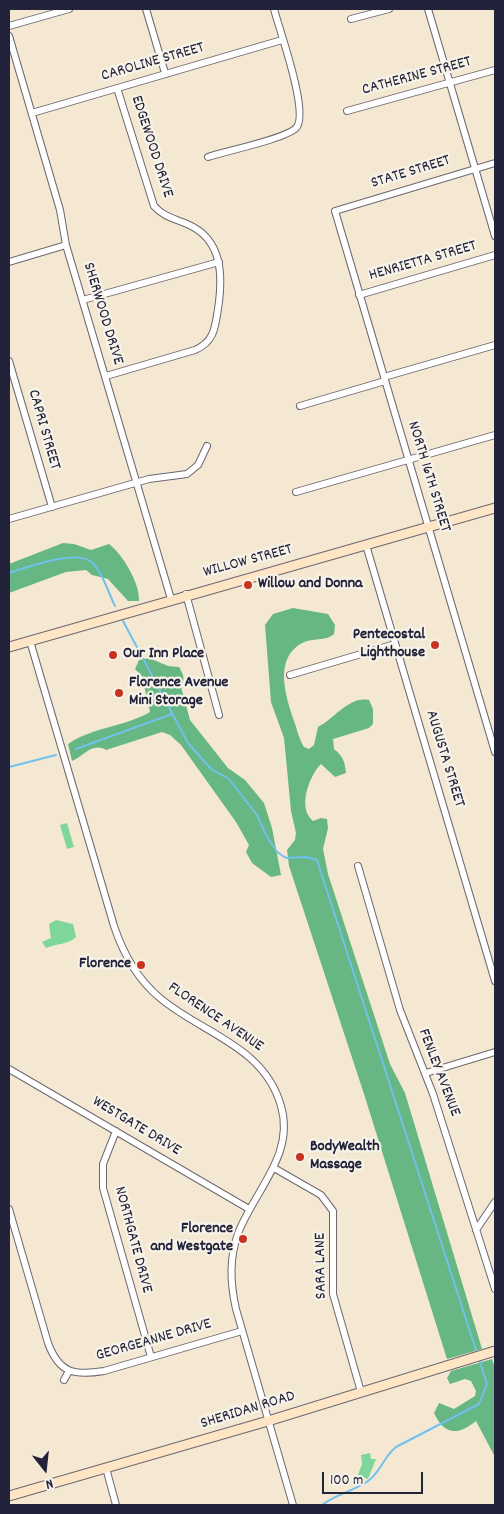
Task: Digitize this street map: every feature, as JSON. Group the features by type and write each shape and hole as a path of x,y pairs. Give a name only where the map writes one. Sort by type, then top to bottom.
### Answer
{"main road":[{"name":"WILLOW STREET","path":"9,647 186,594 495,510"},
{"name":"SHERIDAN ROAD","path":"9,1496 268,1421 495,1351"}],"street":[{"path":"9,26 58,10 70,9"},
{"path":"146,9 165,73"},
{"path":"208,156 280,136 295,130 299,124 298,96 274,9"},
{"path":"351,19 389,9"},
{"path":"428,9 495,236"},
{"name":"SHERWOOD DRIVE","path":"9,36 60,210 66,245 171,599"},
{"name":"CAROLINE STREET","path":"32,113 282,40"},
{"name":"CATHERINE STREET","path":"347,111 495,70"},
{"name":"EDGEWOOD DRIVE","path":"106,376 195,350 208,342 215,332 221,277 219,262 212,244 190,225 167,218 154,206 117,88"},
{"name":"STATE STREET","path":"335,211 495,162"},
{"name":"NORTH 16TH STREET","path":"335,211 495,752"},
{"path":"9,262 66,245"},
{"name":"HENRIETTA STREET","path":"359,295 495,255"},
{"path":"83,300 219,262"},
{"path":"300,406 495,345"},
{"name":"CAPRI STREET","path":"9,361 52,507"},
{"path":"296,492 495,434"},
{"path":"9,519 137,483 190,472 198,465 207,446"},
{"name":"AUGUSTA STREET","path":"366,546 495,981"},
{"path":"186,594 219,715"},
{"name":"FLORENCE AVENUE","path":"30,640 114,926 125,954 142,980 160,998 177,1011 244,1050 267,1074 276,1090 284,1120 282,1147 274,1168 249,1210 237,1238 231,1269 232,1293 293,1505"},
{"path":"290,675 395,644"},
{"name":"FENLEY AVENUE","path":"358,866 400,1010 426,1073 495,1289"},
{"path":"426,1073 495,1052"},
{"name":"WESTGATE DRIVE","path":"9,1069 249,1210"},
{"name":"NORTHGATE DRIVE","path":"116,1131 104,1158 102,1188 151,1357"},
{"name":"SARA LANE","path":"274,1168 321,1195 333,1212 333,1294 361,1392"},
{"path":"476,1230 495,1202"},
{"path":"9,1209 50,1349 60,1364 69,1371 64,1380"},
{"name":"GEORGEANNE DRIVE","path":"69,1371 92,1373 242,1331"},
{"path":"106,1468 116,1505"}],"green space":[{"path":"63,543 74,544 91,550 109,544 120,555 130,570 137,586 139,601 128,601 108,579 92,575 86,570 66,572 9,593 9,564"},
{"path":"293,608 328,614 335,625 334,634 323,639 302,643 293,650 287,659 284,679 285,690 299,737 304,747 309,749 314,745 318,727 349,704 355,701 369,700 373,709 373,724 369,728 333,739 334,749 343,759 346,773 335,777 321,764 312,776 305,800 308,815 313,821 321,818 327,819 328,828 323,849 328,874 390,1064 405,1093 482,1349 447,1359 364,1094 289,866 287,850 295,840 296,833 291,811 284,738 271,702 265,625 273,614"},
{"path":"149,658 168,666 179,667 183,677 181,687 190,720 228,768 245,780 264,803 272,828 281,875 271,877 252,863 246,852 249,845 236,822 181,745 170,735 162,732 106,750 101,748 92,749 72,761 68,744 88,734 130,721 150,712 142,676 135,669 139,660"},
{"path":"67,823 74,847 67,849 60,825"},
{"path":"56,920 73,924 76,937 70,941 46,948 42,942 51,938 49,924"},
{"path":"492,1359 495,1368 495,1457 476,1421 463,1429 452,1431 442,1426 434,1413 439,1403 454,1409 475,1396 476,1391 471,1381 465,1379 450,1384 447,1378 451,1371"},
{"path":"370,1453 371,1459 376,1459 368,1479 358,1475 362,1464 361,1455"}],"waterway":[{"path":"9,573 62,558 83,558 90,561 98,570 115,606"},
{"path":"123,621 188,743 211,769 229,779 257,815 266,835 277,852 286,858 306,857 317,860 476,1350"},
{"path":"76,749 172,714"},
{"path":"9,767 56,755"},
{"path":"322,1505 372,1478 396,1447 479,1404 487,1384 480,1362"}],"place":[{"name":"Willow and Donna","path":"248,585"},
{"name":"Pentecostal Lighthouse","path":"435,645"},
{"name":"Our Inn Place","path":"113,655"},
{"name":"Florence Avenue Mini Storage","path":"119,693"},
{"name":"Florence","path":"141,965"},
{"name":"BodyWealth Massage","path":"300,1157"},
{"name":"Florence and Westgate","path":"243,1239"}]}
